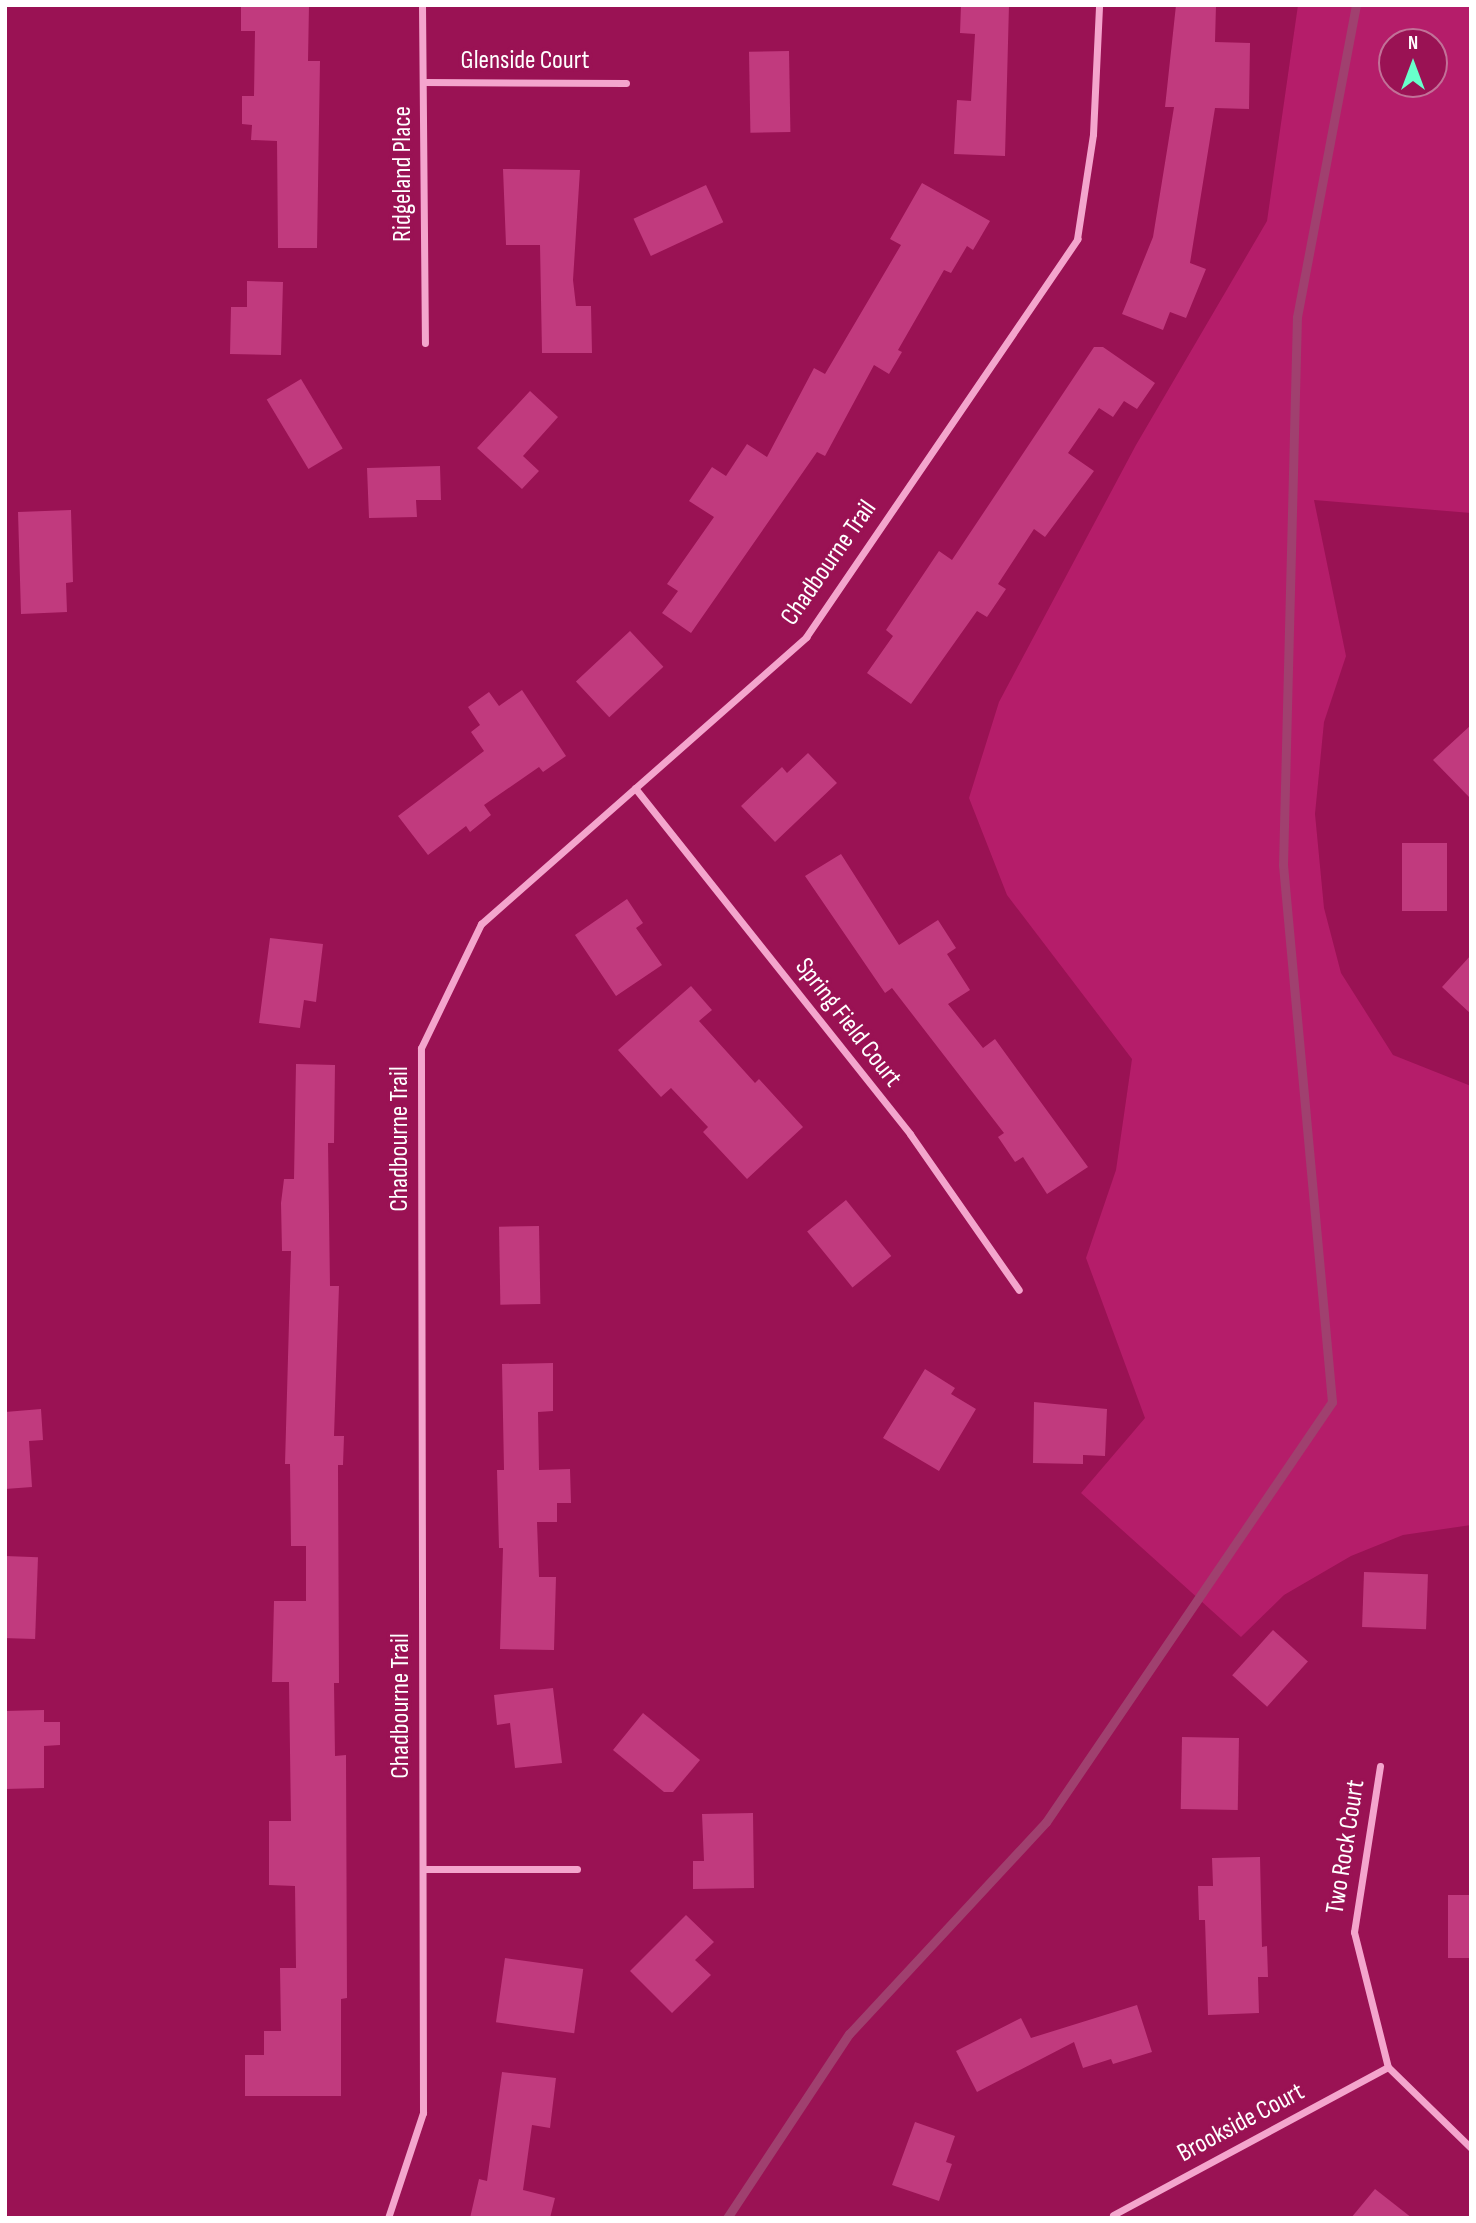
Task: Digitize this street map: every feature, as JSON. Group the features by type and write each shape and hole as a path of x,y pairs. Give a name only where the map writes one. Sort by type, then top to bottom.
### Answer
{"street":[{"name":"Ridgeland Place","path":"422,5 425,343"},
{"name":"Chadbourne Trail","path":"388,2218 423,2113 421,1048 481,924 806,637 1077,239 1093,134 1099,5"},
{"name":"Glenside Court","path":"423,82 626,83"},
{"name":"Spring Field Court","path":"635,788 909,1133 1018,1290"},
{"name":"Two Rock Court","path":"1380,1766 1354,1932 1388,2067"},
{"path":"422,1869 577,1869"},
{"path":"1388,2067 1471,2148"},
{"name":"Brookside Court","path":"1114,2215 1388,2067"}],"shaded area":[{"path":"1298,5 1471,5 1471,513 1314,500 1346,656 1324,722 1315,814 1324,908 1341,973 1393,1055 1471,1086 1471,1525 1403,1535 1351,1556 1284,1595 1241,1637 1081,1493 1145,1418 1086,1258 1116,1170 1132,1059 1007,895 969,798 999,702 1136,445 1267,221"}],"building":[{"path":"241,5 309,5 308,61 320,61 317,248 278,248 277,141 251,140 252,125 242,124 242,96 254,96 255,31 241,31"},
{"path":"961,5 1009,5 1005,156 954,154 957,100 971,101 975,34 960,33"},
{"path":"1176,5 1216,5 1215,42 1250,43 1249,109 1215,108 1190,263 1206,269 1186,318 1170,312 1163,330 1122,314 1153,237 1174,107 1165,107"},
{"path":"789,51 790,132 750,133 749,52"},
{"path":"503,169 580,170 573,280 576,306 591,306 592,353 542,353 540,245 506,245"},
{"path":"922,183 990,221 973,250 967,246 951,273 944,270 898,350 902,352 889,374 874,365 825,456 817,452 691,633 662,613 678,591 667,584 714,517 689,501 712,467 726,476 747,444 767,457 814,368 825,374 901,245 890,239"},
{"path":"706,185 723,222 651,256 633,219"},
{"path":"247,281 283,282 281,355 230,354 231,307 247,307"},
{"path":"1094,347 1103,347 1155,383 1137,409 1124,401 1113,417 1099,408 1068,453 1094,471 1045,537 1034,529 998,584 1006,589 987,617 977,611 911,704 867,673 893,636 886,630 939,551 952,560"},
{"path":"301,379 343,448 308,469 267,400"},
{"path":"530,391 558,417 523,456 539,471 522,489 477,448"},
{"path":"440,466 441,500 416,500 417,517 369,518 367,468"},
{"path":"71,510 73,582 66,583 67,612 21,614 18,512"},
{"path":"630,631 663,667 609,717 576,681"},
{"path":"522,690 566,756 543,772 539,767 484,805 491,815 470,832 466,826 428,855 398,816 484,751 471,732 480,725 468,707 489,692 499,706"},
{"path":"1471,725 1471,799 1433,760"},
{"path":"808,753 837,783 775,842 741,806 782,767 787,773"},
{"path":"1402,843 1447,843 1447,911 1402,911"},
{"path":"841,854 899,945 938,920 956,948 947,954 970,990 948,1004 983,1048 995,1039 1088,1167 1047,1194 1023,1157 1015,1162 998,1137 1004,1133 892,988 885,993 805,876"},
{"path":"627,899 643,923 636,928 662,965 616,996 575,935"},
{"path":"270,938 323,944 316,1002 304,1000 300,1028 259,1023"},
{"path":"1471,955 1471,1014 1442,987"},
{"path":"691,986 712,1010 699,1021 755,1083 759,1079 803,1127 747,1179 703,1132 708,1127 671,1088 661,1097 618,1050"},
{"path":"296,1064 335,1065 334,1143 328,1143 330,1286 339,1286 334,1436 344,1436 343,1465 338,1465 339,1683 334,1683 335,1756 346,1755 347,1998 341,1999 341,2096 245,2096 245,2055 264,2055 264,2031 281,2031 280,1968 296,1968 295,1886 269,1885 269,1821 291,1821 289,1682 272,1682 274,1601 306,1601 306,1546 291,1546 290,1464 285,1464 291,1251 282,1251 281,1203 284,1179 294,1179"},
{"path":"846,1200 891,1256 852,1287 807,1231"},
{"path":"539,1226 540,1304 500,1305 499,1227"},
{"path":"553,1363 553,1411 538,1412 539,1470 570,1469 571,1503 557,1503 557,1522 537,1522 539,1577 556,1577 554,1650 500,1649 503,1548 499,1548 497,1470 504,1470 502,1364"},
{"path":"925,1369 955,1388 951,1394 976,1409 939,1471 883,1438"},
{"path":"1034,1402 1107,1409 1105,1456 1083,1455 1083,1464 1033,1463"},
{"path":"41,1409 43,1440 29,1441 32,1487 5,1489 5,1412"},
{"path":"5,1556 38,1557 35,1639 5,1638"},
{"path":"1364,1572 1428,1574 1426,1629 1362,1627"},
{"path":"1273,1630 1308,1661 1267,1707 1232,1675"},
{"path":"553,1688 562,1763 515,1768 510,1723 497,1725 494,1695"},
{"path":"44,1710 44,1722 60,1722 60,1745 44,1746 44,1788 5,1789 5,1711"},
{"path":"643,1713 700,1760 673,1792 664,1792 613,1750"},
{"path":"1182,1737 1239,1738 1238,1810 1181,1809"},
{"path":"753,1813 754,1888 693,1889 693,1861 704,1861 702,1814"},
{"path":"1260,1857 1262,1947 1267,1946 1268,1977 1258,1977 1259,2013 1208,2015 1205,1920 1199,1920 1198,1886 1213,1886 1212,1858"},
{"path":"1448,1895 1471,1895 1471,1958 1448,1958"},
{"path":"686,1915 714,1942 695,1960 711,1975 672,2013 630,1971"},
{"path":"505,1958 583,1969 574,2033 496,2022"},
{"path":"1137,2005 1152,2052 1113,2064 1111,2059 1083,2068 1074,2042 977,2092 956,2051 1021,2018 1031,2038"},
{"path":"502,2072 556,2078 550,2128 532,2125 523,2190 555,2198 550,2218 470,2218 479,2179 487,2181"},
{"path":"915,2122 955,2136 946,2162 952,2164 939,2201 892,2185"},
{"path":"1375,2189 1412,2218 1351,2218"}],"waterway":[{"path":"727,2218 849,2034 1046,1822 1332,1402 1283,865 1297,317 1356,5"}]}
